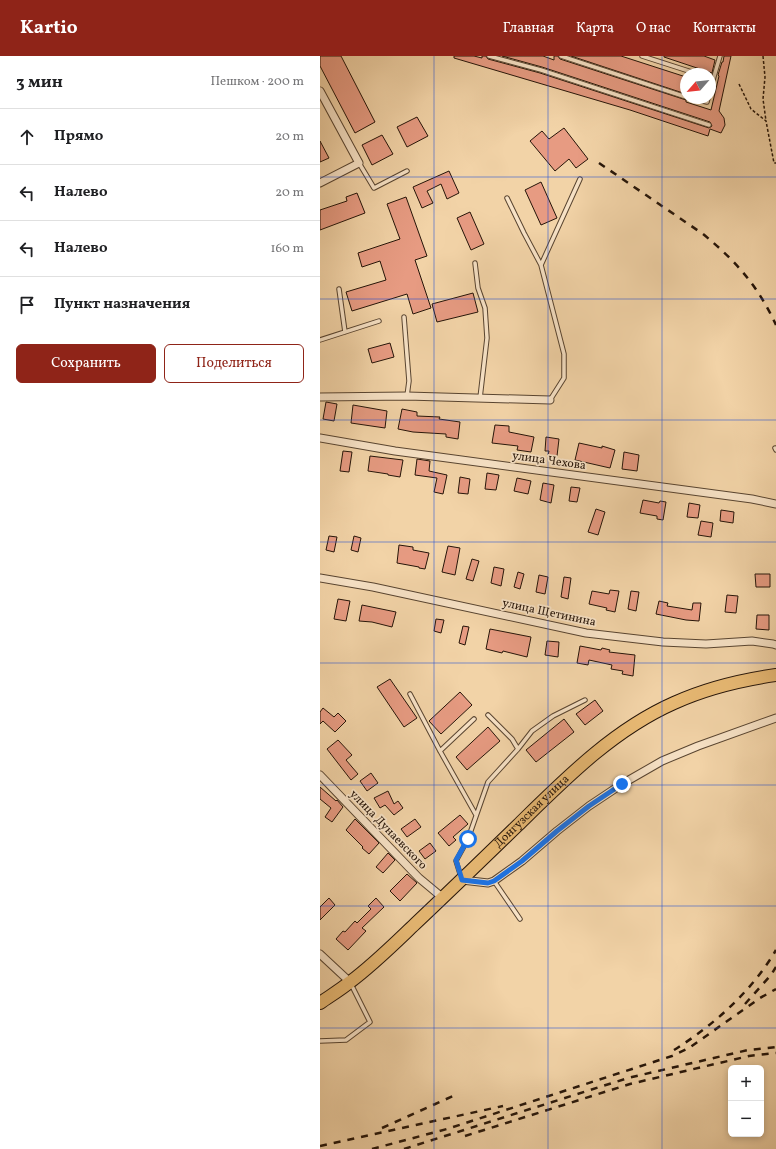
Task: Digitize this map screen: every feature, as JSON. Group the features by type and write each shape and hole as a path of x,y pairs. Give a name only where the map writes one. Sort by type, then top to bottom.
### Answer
{"highway":[{"name":"Донгузская улица","path":"320,1003 350,982 377,960 548,796 590,757 617,736 647,717 674,703 704,691 734,682 770,676"}],"street":[{"path":"320,91 359,163 320,183"},
{"path":"320,397 407,396 550,400"},
{"name":"улица Чехова","path":"320,438 395,451 744,498 776,504"},
{"name":"улица Щетинина","path":"320,578 373,587 586,633 663,642 706,644 752,641 776,645"},
{"path":"462,880 488,883 494,881 522,861 589,806 622,784 662,762 698,746 776,718"},
{"name":"улица Дунаевского","path":"320,775 419,878 443,898"},
{"path":"320,954 350,982"}],"lane":[{"path":"489,56 541,70 709,125"},
{"path":"561,56 680,95"},
{"path":"642,56 680,68"},
{"path":"715,68 720,56"},
{"path":"359,163 374,188 407,171"},
{"path":"542,265 580,179"},
{"path":"507,198 542,265 564,354 564,378 550,400"},
{"path":"475,264 478,288 485,308 486,338 480,398"},
{"path":"339,289 345,332"},
{"path":"404,316 409,381 407,396"},
{"path":"320,340 379,320"},
{"path":"410,694 476,815"},
{"path":"462,880 456,860 468,839 488,782 532,731 553,716 585,700"},
{"path":"488,715 512,739 518,749"},
{"path":"440,751 474,719"},
{"path":"494,881 520,919"},
{"path":"320,1041 346,1040 370,1022 350,982"}],"path":[{"path":"763,56 765,77 763,100 774,163 776,163"},
{"path":"739,84 751,109 766,121"}],"building":[{"path":"320,56 341,56 375,122 355,133 320,66"},
{"path":"454,56 474,56 482,58 482,56 486,56 488,59 540,73 709,128 712,126 710,122 542,67 502,56 543,56 554,60 554,56 558,56 560,59 680,98 680,104 692,104 711,110 712,104 716,104 718,75 724,56 731,56 719,111 724,118 725,125 721,133 710,129 708,136 630,110 454,58"},
{"path":"571,56 621,56 680,75 680,92"},
{"path":"704,56 715,60 713,68 697,68 664,57"},
{"path":"417,117 428,136 407,147 397,127"},
{"path":"564,128 588,159 576,168 569,159 555,171 530,141 542,131 549,139"},
{"path":"382,135 393,154 372,165 362,145"},
{"path":"320,141 329,158 320,162"},
{"path":"449,171 459,193 447,199 441,184 427,191 433,203 422,208 413,187"},
{"path":"541,182 557,218 541,225 525,190"},
{"path":"357,193 365,213 320,230 320,210 347,201 346,197"},
{"path":"406,197 427,256 415,260 431,308 413,314 407,294 352,311 346,292 386,280 380,261 362,267 358,253 400,239 387,204"},
{"path":"470,212 484,244 471,250 457,218"},
{"path":"473,293 478,312 437,322 432,304"},
{"path":"390,343 394,357 372,363 368,349"},
{"path":"326,402 337,404 334,421 323,419"},
{"path":"353,405 387,411 385,428 351,423"},
{"path":"402,409 417,412 417,416 440,417 439,419 460,422 458,439 446,437 446,434 413,432 398,429"},
{"path":"495,425 509,426 509,432 534,437 531,452 517,450 518,446 492,443"},
{"path":"546,437 559,439 557,456 548,455 549,451 545,451"},
{"path":"579,443 602,448 602,446 615,450 610,468 575,460"},
{"path":"343,451 352,452 349,472 340,471"},
{"path":"624,452 639,455 637,471 622,469"},
{"path":"370,456 403,460 400,477 368,471"},
{"path":"417,459 430,461 429,471 447,475 443,494 434,492 437,478 415,475"},
{"path":"487,473 499,475 496,490 485,489"},
{"path":"460,477 470,479 468,494 458,493"},
{"path":"517,478 531,481 528,494 514,491"},
{"path":"543,483 554,485 551,503 540,500"},
{"path":"571,487 580,488 577,502 569,501"},
{"path":"643,500 659,503 660,501 666,502 663,520 657,519 657,516 640,513"},
{"path":"689,503 700,505 698,518 687,517"},
{"path":"596,509 605,512 598,535 588,532"},
{"path":"721,510 734,512 733,523 720,521"},
{"path":"701,521 713,523 711,537 698,535"},
{"path":"329,536 337,537 334,552 326,550"},
{"path":"354,536 361,538 358,552 351,550"},
{"path":"399,545 413,547 413,550 429,553 425,569 397,563"},
{"path":"448,546 460,548 455,575 442,572"},
{"path":"472,559 479,561 473,581 466,579"},
{"path":"494,567 504,569 501,586 491,583"},
{"path":"518,572 524,574 520,589 514,587"},
{"path":"755,574 770,574 770,587 756,587"},
{"path":"539,575 548,577 545,594 536,592"},
{"path":"564,577 571,578 568,599 561,597"},
{"path":"610,590 619,591 615,612 606,610 607,608 589,604 592,591 609,594"},
{"path":"631,591 639,592 636,611 628,609"},
{"path":"727,595 738,596 736,613 725,612"},
{"path":"338,599 350,601 346,621 334,619"},
{"path":"659,601 668,603 667,606 692,610 693,603 701,603 699,621 656,614"},
{"path":"362,605 396,612 392,627 372,622 359,621"},
{"path":"757,615 769,615 769,630 756,629"},
{"path":"436,619 444,620 441,633 434,631"},
{"path":"463,626 469,627 465,645 459,643"},
{"path":"490,629 531,637 527,657 503,651 502,653 486,649"},
{"path":"547,641 559,642 558,657 545,655"},
{"path":"580,646 601,650 602,648 610,650 609,652 635,655 633,676 622,674 623,671 611,669 612,665 589,660 588,665 577,663"},
{"path":"390,679 417,718 404,727 377,687"},
{"path":"460,692 472,705 441,734 429,721"},
{"path":"595,700 603,711 585,725 576,714"},
{"path":"323,708 334,717 338,713 346,721 335,732 323,721 320,724 320,712"},
{"path":"564,719 574,732 536,762 526,750"},
{"path":"488,727 500,741 467,770 456,757"},
{"path":"338,740 352,755 346,760 358,774 351,780 327,749"},
{"path":"371,773 378,783 367,791 360,781"},
{"path":"320,787 336,801 337,800 343,807 332,822 325,817 331,808 320,799"},
{"path":"388,791 394,804 398,801 403,808 394,815 385,805 380,808 374,798"},
{"path":"460,815 468,824 453,837 456,840 449,846 438,833"},
{"path":"355,819 379,843 369,854 346,830"},
{"path":"415,819 421,827 407,837 401,829"},
{"path":"430,843 436,851 425,859 419,851"},
{"path":"388,853 395,860 383,873 376,867"},
{"path":"407,874 417,883 400,901 390,891"},
{"path":"329,898 335,905 320,920 320,907"},
{"path":"376,898 384,907 362,928 366,931 348,950 336,939 355,921 357,923 371,909 368,906"}],"railway":[{"path":"599,163 703,234 726,254 754,286 776,325"},
{"path":"674,1050 703,1030 731,1006 756,979 776,950"},
{"path":"745,1004 771,975 776,967"},
{"path":"372,1149 447,1129 672,1056 689,1048 760,998 776,989"},
{"path":"404,1149 628,1078 748,1050 776,1047"},
{"path":"465,1136 630,1084 749,1056 776,1053"},
{"path":"382,1128 453,1096"},
{"path":"320,1146 503,1106"}],"route":[{"path":"468,839 456,860 462,880 488,883 494,881 522,861 589,806 622,784"}]}
